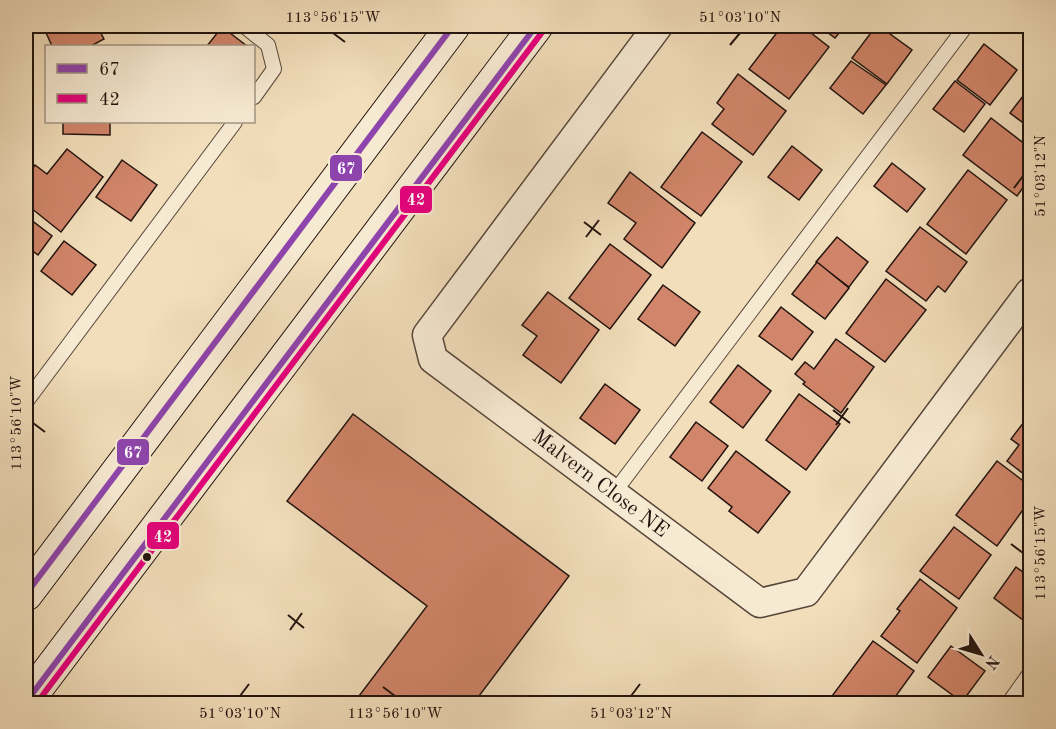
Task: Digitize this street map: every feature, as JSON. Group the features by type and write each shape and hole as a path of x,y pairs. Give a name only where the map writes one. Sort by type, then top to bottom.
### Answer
{"main road":[{"path":"26,594 453,26"},
{"path":"35,697 536,26"}],"street":[{"name":"Malvern Close NE","path":"658,26 426,335 433,359 760,603 806,592 1030,292"}],"lane":[{"path":"244,26 268,45 274,69 255,96"},
{"path":"613,494 966,26"},
{"path":"26,402 234,123"},
{"path":"1008,704 1030,673"}],"building":[{"path":"43,26 97,26 104,39 93,45 52,45"},
{"path":"782,26 802,26 829,47 789,99 749,69"},
{"path":"819,26 845,26 835,38"},
{"path":"876,26 912,50 887,84 852,58"},
{"path":"222,27 246,45 208,45"},
{"path":"984,44 1017,70 990,105 957,80"},
{"path":"851,61 886,85 863,114 830,88"},
{"path":"738,74 786,111 753,155 712,124 724,109 717,103"},
{"path":"955,81 985,104 964,132 933,109"},
{"path":"1030,87 1030,128 1010,113"},
{"path":"991,118 1030,148 1030,178 1017,196 963,155"},
{"path":"63,123 110,123 110,135 63,134"},
{"path":"702,132 742,162 701,216 661,187"},
{"path":"792,146 822,170 799,200 768,177"},
{"path":"67,149 103,177 61,232 26,204 26,177 35,165 47,174"},
{"path":"122,160 157,185 131,221 96,197"},
{"path":"892,163 925,189 907,212 874,186"},
{"path":"968,170 1007,200 966,254 927,224"},
{"path":"630,172 695,223 662,268 624,239 636,223 608,203"},
{"path":"26,216 52,236 38,255 26,246"},
{"path":"920,227 967,262 945,292 938,286 926,301 886,271"},
{"path":"837,237 868,262 849,287 816,262"},
{"path":"64,241 96,265 72,295 41,271"},
{"path":"610,244 651,275 610,329 569,298"},
{"path":"817,262 849,288 825,319 792,294"},
{"path":"886,279 926,310 885,362 846,333"},
{"path":"663,285 700,312 675,346 638,319"},
{"path":"548,292 599,330 561,383 523,355 537,336 522,325"},
{"path":"781,307 813,332 792,360 759,336"},
{"path":"836,339 874,367 841,413 803,384 805,382 795,374 805,362 814,369"},
{"path":"738,365 771,391 743,428 710,402"},
{"path":"605,384 640,410 615,444 580,418"},
{"path":"799,394 840,424 806,470 766,440"},
{"path":"353,414 569,576 473,704 353,704 427,606 287,501"},
{"path":"1030,414 1030,479 1007,461 1019,445 1011,439"},
{"path":"696,422 728,446 702,481 670,457"},
{"path":"736,451 790,492 758,533 729,511 732,507 708,488"},
{"path":"997,461 1030,486 1030,500 997,546 956,515"},
{"path":"954,527 991,555 959,599 920,571"},
{"path":"1016,567 1030,577 1030,610 1023,620 994,598"},
{"path":"920,579 957,608 917,663 881,636 900,611 897,609"},
{"path":"873,641 914,671 890,704 842,704 832,696"},
{"path":"951,646 985,671 962,702 928,677"},
{"path":"646,698 654,704 642,704"}],"transit line":[{"name":"67","path":"26,594 453,26"},
{"name":"67","path":"26,702 536,26"},
{"name":"42","path":"36,704 543,31"}]}
